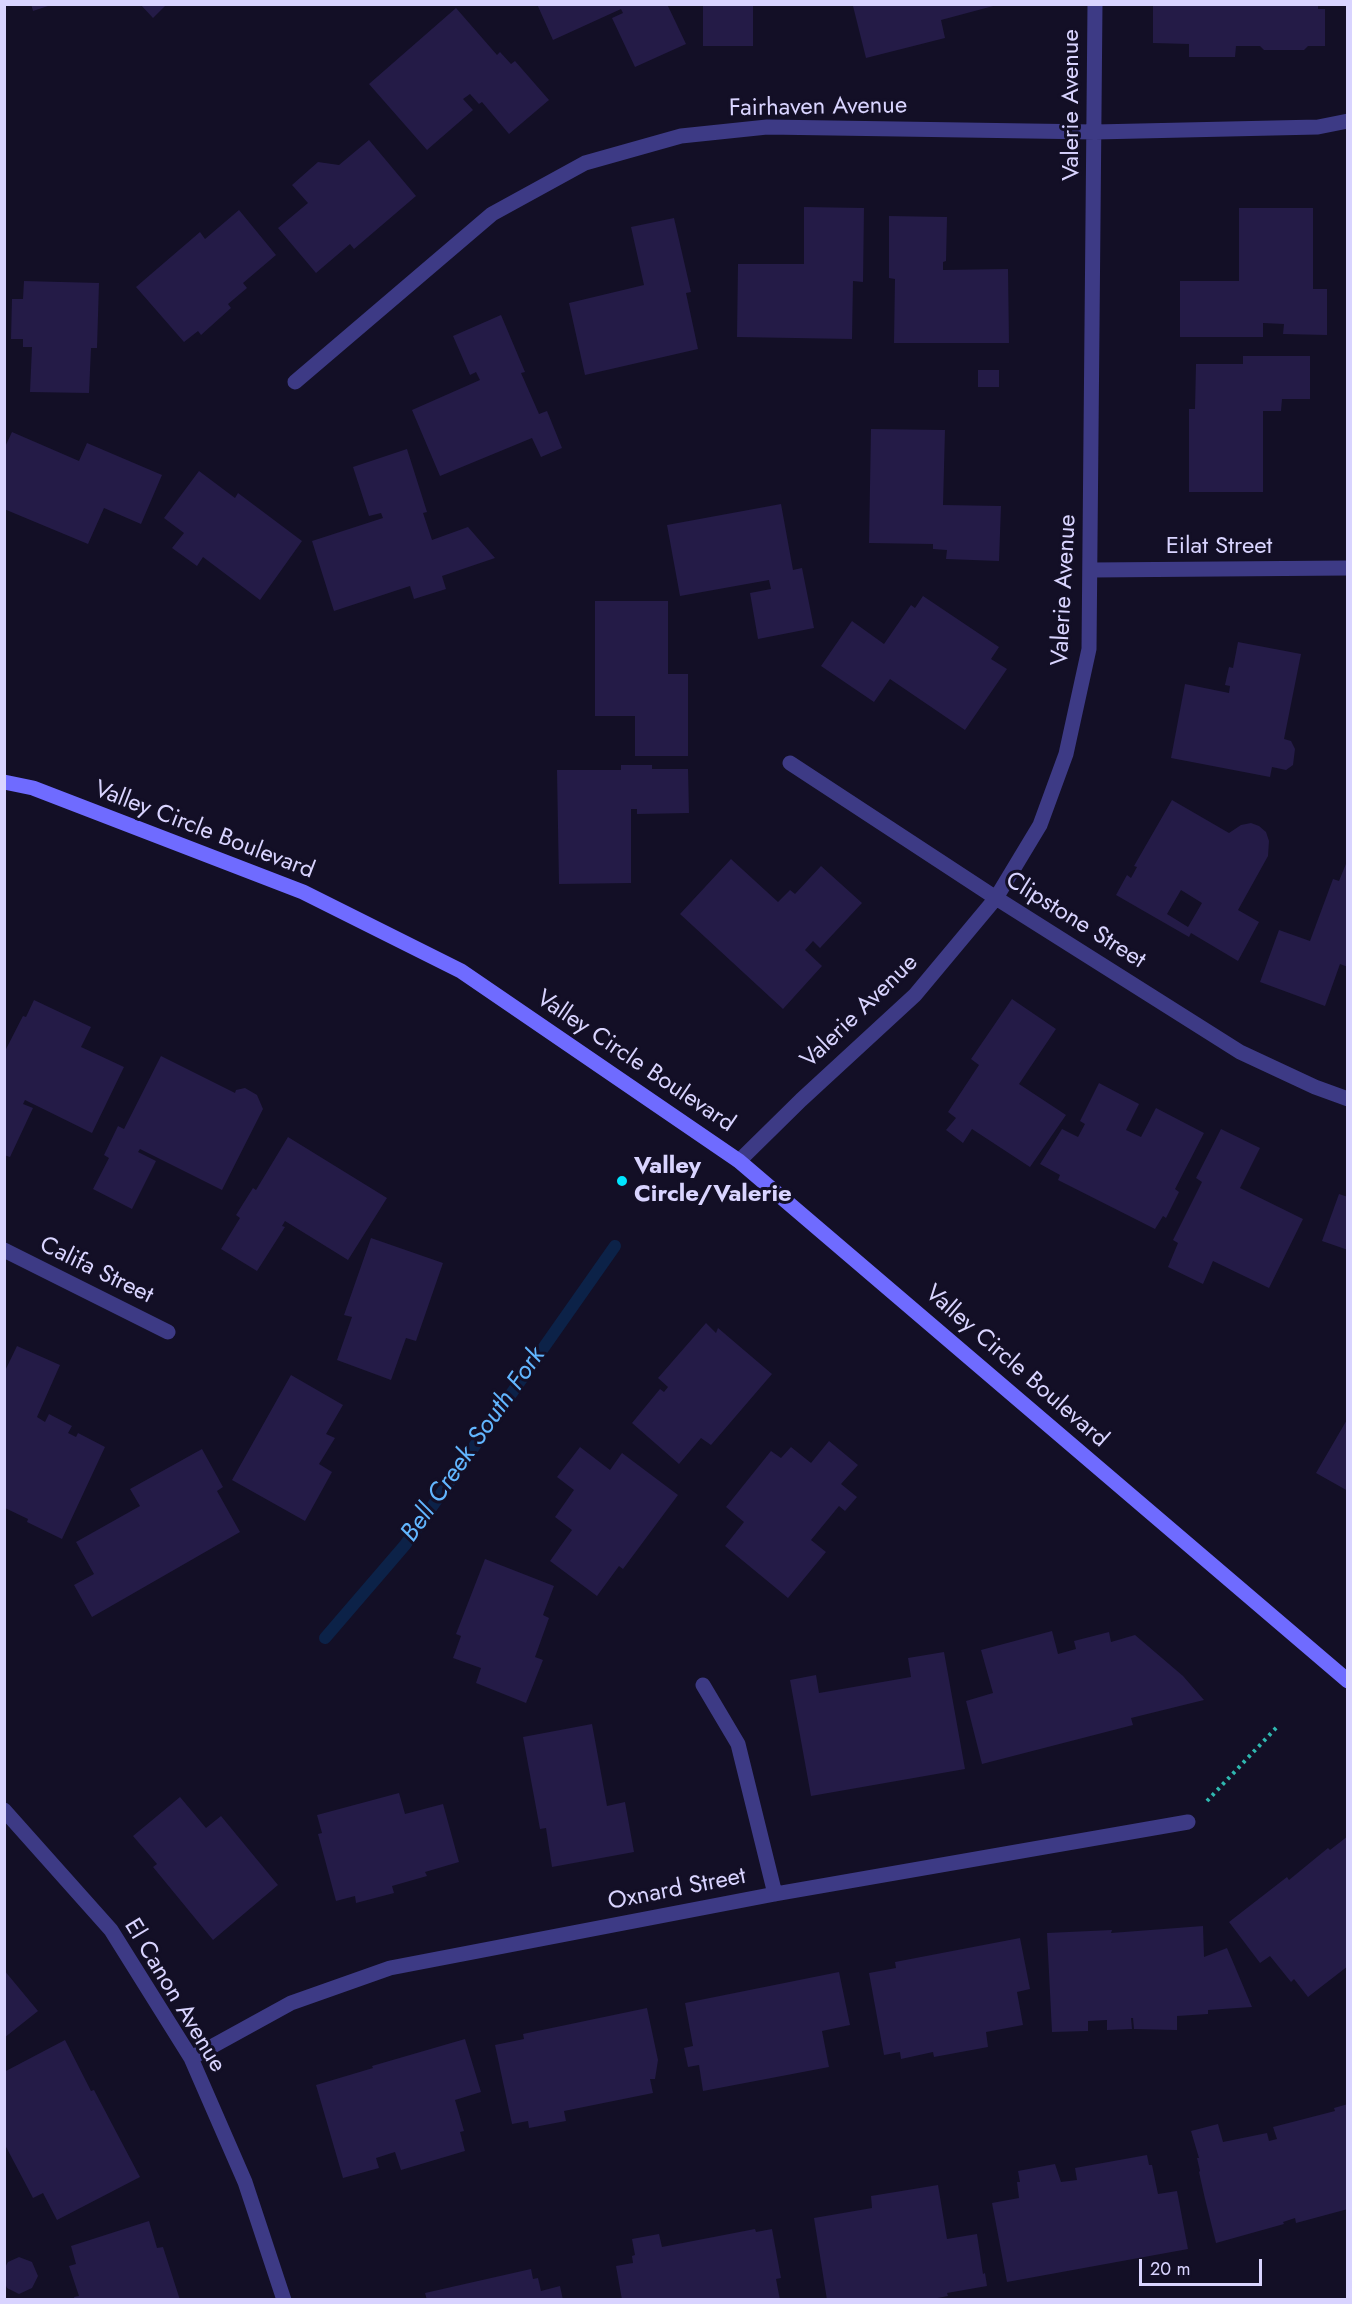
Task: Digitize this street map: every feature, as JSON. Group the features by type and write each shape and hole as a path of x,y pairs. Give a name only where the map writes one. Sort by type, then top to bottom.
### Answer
{"main road":[{"name":"Valley Circle Boulevard","path":"4,782 33,788 303,892 461,971 739,1161 1347,1680"}],"street":[{"name":"Valerie Avenue","path":"739,1161 801,1100 915,995 996,898 1040,825 1066,754 1089,649 1092,570 1095,4"},
{"name":"Fairhaven Avenue","path":"295,382 492,214 585,163 681,136 767,127 1095,132 1318,127 1347,121"},
{"name":"Eilat Street","path":"1092,570 1347,568"},
{"name":"Clipstone Street","path":"790,763 996,898 1240,1052 1347,1099"},
{"name":"Califa Street","path":"4,1250 168,1332"},
{"path":"703,1685 738,1744 775,1894"},
{"name":"El Canon Avenue","path":"4,1810 111,1930 191,2058 245,2182 284,2300"},
{"name":"Oxnard Street","path":"191,2058 291,2003 390,1968 775,1894 1188,1822"}],"path":[{"path":"1188,1822 1277,1727"}],"building":[{"path":"31,4 48,4 48,6 33,11"},
{"path":"140,4 167,4 153,18"},
{"path":"537,4 667,4 686,44 635,67 612,18 623,13 621,9 553,40"},
{"path":"703,4 753,4 753,46 703,46"},
{"path":"859,4 997,5 941,20 945,38 866,58 853,6"},
{"path":"1153,4 1318,4 1318,9 1325,9 1325,46 1308,46 1304,50 1264,50 1260,46 1236,46 1235,57 1189,57 1189,44 1153,43"},
{"path":"456,8 497,55 500,52 511,64 515,61 549,100 509,134 482,102 479,104 470,94 463,99 473,110 427,150 369,84"},
{"path":"369,140 416,196 354,249 350,244 316,273 278,228 308,203 292,185 318,162 339,165"},
{"path":"804,207 864,208 863,282 853,281 852,339 737,337 738,264 804,264"},
{"path":"1239,208 1313,208 1313,289 1327,289 1327,335 1283,334 1284,324 1263,323 1263,337 1180,337 1180,281 1239,281"},
{"path":"239,210 276,255 243,283 247,288 228,304 231,308 201,335 198,331 184,342 136,287 200,232 205,239"},
{"path":"889,216 947,217 946,261 943,262 943,270 1008,269 1009,343 894,343 895,279 889,278"},
{"path":"674,218 691,292 686,293 698,349 585,375 569,303 644,285 631,227"},
{"path":"24,281 99,283 97,348 91,348 89,393 30,392 32,347 23,347 23,339 11,339 12,299 23,299"},
{"path":"501,315 525,372 521,373 539,414 547,411 562,448 541,457 532,438 440,476 412,410 480,380 476,372 470,375 453,336"},
{"path":"1243,356 1310,356 1310,399 1282,399 1281,411 1263,411 1263,492 1189,492 1189,409 1195,409 1196,364 1243,364"},
{"path":"978,370 999,370 999,387 978,387"},
{"path":"871,429 945,430 943,505 1001,506 999,561 946,559 947,550 933,549 933,544 869,543"},
{"path":"12,432 79,461 87,443 162,475 141,524 104,508 88,544 4,509 4,449"},
{"path":"407,449 427,512 423,513 432,540 468,527 495,558 442,576 446,589 414,599 410,586 334,611 312,541 383,518 381,513 369,516 353,467"},
{"path":"199,471 235,498 238,493 302,541 260,600 203,557 197,566 172,548 184,533 164,518"},
{"path":"781,504 793,570 802,568 814,628 758,639 750,593 771,589 769,580 680,596 667,525"},
{"path":"923,596 999,647 991,659 1007,669 965,730 890,679 874,702 821,666 852,621 884,644 911,605 915,608"},
{"path":"595,601 668,601 668,674 688,674 688,756 635,756 635,716 595,716"},
{"path":"1238,642 1301,654 1284,739 1291,741 1295,749 1293,765 1286,770 1272,767 1270,777 1171,758 1185,684 1229,693 1230,686 1225,685 1229,667 1233,668"},
{"path":"621,765 652,765 652,769 688,769 689,813 637,814 637,809 631,809 631,883 559,884 557,770 621,770"},
{"path":"1172,800 1229,833 1241,825 1251,823 1266,832 1269,841 1268,856 1238,910 1259,922 1238,961 1191,933 1189,937 1116,895 1127,875 1131,878 1137,867 1134,866","holes":["1181,890 1202,903 1188,927 1167,914"]},
{"path":"731,859 778,902 790,890 795,894 821,866 862,903 820,948 813,941 805,950 822,966 783,1009 680,914"},
{"path":"1348,859 1348,967 1340,964 1325,1006 1260,982 1279,930 1310,941 1333,879 1339,881"},
{"path":"1012,999 1056,1029 1019,1084 1066,1115 1030,1167 972,1129 963,1143 946,1130 956,1118 948,1112 979,1065 971,1059"},
{"path":"34,1000 91,1027 81,1047 124,1067 92,1133 25,1100 23,1104 33,1108 10,1157 4,1155 4,1053"},
{"path":"161,1056 235,1093 236,1090 245,1088 257,1095 263,1109 222,1190 140,1149 138,1152 156,1161 132,1209 93,1189 109,1158 104,1155 118,1126 124,1129"},
{"path":"1099,1083 1139,1104 1126,1130 1141,1137 1156,1108 1204,1133 1175,1189 1179,1192 1166,1218 1163,1216 1155,1229 1058,1180 1060,1175 1040,1164 1062,1129 1078,1137 1085,1124 1080,1121"},
{"path":"1221,1129 1260,1148 1240,1188 1303,1219 1269,1288 1213,1261 1203,1284 1168,1267 1178,1243 1173,1240 1202,1182 1196,1178"},
{"path":"288,1137 387,1198 348,1260 285,1221 282,1226 285,1227 257,1271 221,1249 240,1218 236,1215 253,1188 256,1190"},
{"path":"1339,1194 1348,1197 1348,1250 1322,1241"},
{"path":"371,1238 443,1263 416,1341 406,1338 391,1380 337,1360 352,1317 344,1315"},
{"path":"706,1323 716,1333 718,1328 772,1374 711,1445 701,1438 679,1464 632,1423 660,1389 664,1392 668,1387 658,1378"},
{"path":"17,1346 60,1365 37,1417 45,1422 49,1414 72,1426 68,1433 76,1437 78,1433 105,1447 62,1539 5,1508 4,1373"},
{"path":"291,1375 343,1405 326,1434 335,1438 319,1464 332,1472 305,1521 232,1480"},
{"path":"1348,1418 1348,1491 1316,1473"},
{"path":"829,1441 858,1465 841,1484 857,1497 845,1511 839,1506 811,1540 826,1552 788,1598 725,1546 744,1522 726,1507 771,1451 781,1458 791,1447 811,1463"},
{"path":"580,1447 610,1470 622,1453 678,1495 623,1569 619,1566 597,1596 550,1561 572,1530 555,1517 574,1490 557,1477"},
{"path":"202,1449 223,1487 217,1491 240,1532 92,1617 74,1585 94,1574 76,1542 140,1506 130,1489"},
{"path":"485,1559 554,1586 543,1615 549,1618 535,1657 543,1660 526,1703 476,1683 481,1668 453,1658 461,1636 456,1634"},
{"path":"1052,1631 1058,1654 1076,1649 1074,1641 1109,1632 1111,1642 1135,1635 1183,1676 1204,1700 1131,1718 1133,1725 982,1764 966,1701 993,1693 981,1650"},
{"path":"944,1652 965,1769 811,1796 790,1680 816,1675 819,1693 911,1677 908,1658"},
{"path":"592,1724 607,1806 625,1802 634,1852 552,1867 546,1828 540,1829 523,1737"},
{"path":"399,1793 405,1814 443,1804 459,1862 425,1872 427,1876 392,1886 394,1893 356,1903 355,1896 336,1901 318,1834 322,1833 317,1815"},
{"path":"180,1797 206,1828 221,1816 278,1885 213,1940 153,1867 157,1864 133,1836"},
{"path":"1348,1836 1348,1966 1308,1997 1294,1979 1291,1982 1270,1956 1260,1963 1229,1922 1287,1877 1289,1880 1328,1848 1330,1850"},
{"path":"1203,1926 1204,1957 1227,1948 1252,2007 1208,2010 1208,2014 1177,2016 1177,2030 1134,2029 1133,2018 1131,2018 1132,2029 1107,2030 1107,2020 1088,2021 1088,2031 1052,2032 1047,1933 1112,1930 1111,1933"},
{"path":"1020,1938 1030,1989 1017,1992 1023,2025 986,2032 988,2047 934,2057 933,2052 901,2059 900,2052 884,2055 869,1973 896,1968 895,1962"},
{"path":"4,1970 38,2011 4,2038"},
{"path":"839,1972 850,2025 822,2031 829,2067 703,2091 699,2065 688,2067 684,2048 693,2046 685,2003"},
{"path":"647,2008 658,2060 655,2079 650,2079 653,2093 564,2111 566,2121 529,2128 528,2121 512,2124 495,2045 524,2039 523,2034"},
{"path":"465,2039 481,2092 455,2100 464,2131 460,2132 465,2151 401,2170 395,2152 376,2158 379,2168 343,2178 316,2085"},
{"path":"65,2040 140,2177 57,2220 43,2193 33,2198 4,2143 4,2072"},
{"path":"1348,2104 1348,2209 1296,2223 1295,2218 1283,2222 1284,2224 1216,2243 1199,2172 1197,2158 1199,2158 1191,2131 1218,2124 1223,2142 1267,2133 1269,2141 1277,2139 1273,2127 1335,2111 1334,2108"},
{"path":"1147,2155 1149,2165 1152,2165 1158,2194 1177,2191 1188,2249 1007,2282 992,2203 1019,2198 1018,2171 1055,2164 1061,2182 1077,2180 1075,2168"},
{"path":"938,2185 947,2239 977,2234 987,2286 947,2293 948,2296 927,2300 827,2300 814,2218 872,2208 871,2196"},
{"path":"149,2221 157,2248 163,2247 180,2300 75,2300 74,2297 79,2296 69,2266 76,2264 71,2246"},
{"path":"755,2229 756,2232 772,2229 781,2278 776,2279 780,2300 622,2300 616,2266 633,2263 632,2256 635,2255 632,2239 659,2234 662,2247"},
{"path":"19,2257 32,2262 38,2276 32,2288 19,2294 7,2288 4,2281 4,2269 8,2262"},
{"path":"531,2269 533,2279 538,2278 541,2291 560,2286 563,2300 427,2300 425,2293"}],"waterway":[{"name":"Bell Creek South Fork","path":"325,1638 405,1545 615,1246"}],"place":[{"name":"Valley Circle/Valerie","path":"622,1181"}]}
